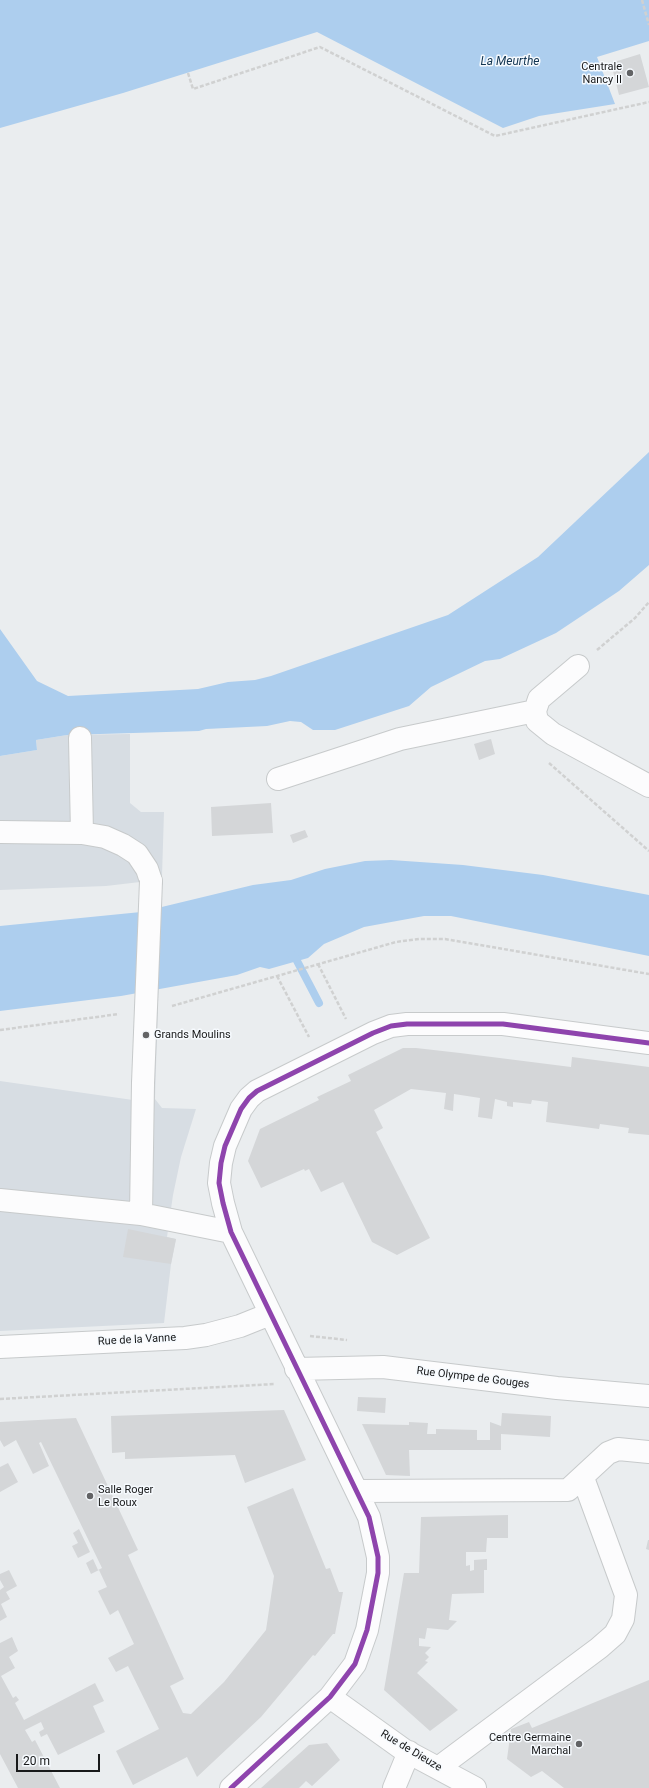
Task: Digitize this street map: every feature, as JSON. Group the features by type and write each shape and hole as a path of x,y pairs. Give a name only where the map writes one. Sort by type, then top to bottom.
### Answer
{"street":[{"path":"578,666 539,699 535,711 537,721 553,734 649,786"},
{"path":"278,779 400,739 535,711"},
{"path":"80,738 82,833"},
{"path":"0,832 82,833 105,837 123,844 138,854 147,869 151,881 143,1083 140,1214"},
{"path":"231,1788 330,1697 355,1664 367,1630 378,1573 378,1557 369,1517 231,1232 219,1183 221,1163 225,1146 241,1109 249,1098 257,1091 373,1033 391,1026 408,1024 503,1024 649,1043"},
{"path":"0,1200 140,1214 231,1232"},
{"name":"Rue de la Vanne","path":"0,1347 185,1338 206,1335 240,1326 270,1314"},
{"name":"Rue Olympe de Gouges","path":"300,1376 383,1367 557,1388 649,1396"},
{"path":"357,1491 568,1490 608,1453 618,1449 649,1452"},
{"path":"438,1768 599,1648 615,1634 623,1619 626,1595 582,1478"},
{"name":"Rue de Dieuze","path":"330,1697 409,1752 475,1788"},
{"path":"394,1788 409,1752"}],"path":[{"path":"642,0 649,26"},
{"path":"188,73 193,90 320,47 495,136 649,102"},
{"path":"578,666 635,618 649,602"},
{"path":"553,734 540,755 649,852"},
{"path":"285,974 396,942 445,939 649,974"},
{"path":"316,964 335,999"},
{"path":"277,976 297,1014"},
{"path":"0,1399 155,1391 300,1376"}],"shaded area":[{"name":"Grands Moulins","path":"130,734 130,803 141,812 164,812 155,1099 162,1108 196,1109 181,1157 173,1195 167,1237 176,1239 171,1264 164,1323 0,1331 0,1081 133,1100 140,882 106,886 0,890 0,756 37,750 36,740 67,735"}],"water":[{"name":"La Meurthe","path":"0,0 649,0 649,41 597,57 615,104 539,116 503,128 317,32 123,93 0,128"},
{"path":"649,452 649,565 619,591 556,633 500,659 485,661 431,687 409,706 335,730 313,730 301,722 290,721 267,726 206,729 199,731 67,735 36,740 37,750 0,756 0,629 37,681 68,696 198,689 228,682 255,680 271,676 448,615 538,557"},
{"path":"391,860 463,865 543,875 649,895 649,956 451,916 424,916 364,927 324,944 308,958 269,969 260,967 237,975 121,996 0,1011 0,926 141,912 253,885 291,880 325,869 365,861"}],"building":[{"name":"Centrale Nancy II","path":"640,54 649,87 619,95 611,63"},
{"path":"491,739 495,754 479,760 474,744"},
{"path":"271,803 273,833 212,836 211,807"},
{"path":"305,830 308,837 293,843 290,835"},
{"path":"403,1048 416,1048 571,1067 572,1057 649,1067 649,1135 628,1133 629,1128 600,1124 599,1129 546,1122 548,1102 532,1100 531,1104 513,1102 513,1107 507,1106 507,1102 495,1099 492,1119 478,1117 480,1098 454,1094 453,1111 444,1109 446,1093 411,1089 374,1110 383,1128 376,1132 430,1238 397,1255 372,1242 343,1182 321,1192 309,1169 305,1171 304,1169 261,1188 248,1161 260,1129 319,1100 317,1097 351,1081 348,1075"},
{"path":"128,1229 176,1239 171,1264 123,1257"},
{"path":"358,1397 386,1398 385,1413 357,1411"},
{"path":"284,1410 306,1460 245,1483 235,1455 125,1459 125,1452 112,1453 111,1416"},
{"path":"502,1413 551,1416 550,1437 501,1434 501,1450 409,1450 410,1476 386,1475 362,1424 409,1425 409,1422 428,1423 427,1434 436,1434 436,1429 477,1430 477,1440 490,1440 490,1422 501,1426"},
{"path":"76,1418 138,1550 128,1555 184,1679 170,1686 183,1713 191,1714 224,1682 266,1630 274,1576 247,1507 293,1488 326,1569 330,1568 339,1592 343,1592 335,1634 333,1634 315,1656 313,1655 261,1717 197,1777 187,1757 133,1785 116,1751 159,1729 128,1666 116,1672 108,1658 134,1644 118,1610 110,1615 98,1591 107,1587 99,1570 91,1574 86,1563 93,1559 98,1570 102,1568 41,1442 39,1443 49,1466 33,1474 16,1440 4,1447 0,1440 0,1422"},
{"path":"8,1463 18,1482 0,1492 0,1467"},
{"path":"508,1515 508,1538 487,1538 486,1552 466,1552 466,1566 470,1565 470,1571 474,1570 474,1560 487,1559 487,1570 484,1570 484,1593 452,1594 449,1620 457,1621 448,1630 427,1628 425,1639 419,1638 419,1646 431,1647 425,1653 429,1657 425,1661 428,1662 417,1673 458,1710 430,1731 384,1690 404,1573 419,1573 421,1517"},
{"path":"79,1529 90,1552 78,1558 72,1546 78,1543 73,1533"},
{"path":"649,1540 649,1550 646,1549"},
{"path":"9,1570 17,1586 6,1592 10,1599 1,1604 7,1617 0,1621 0,1590 4,1587 0,1580 0,1574"},
{"path":"12,1637 18,1651 9,1657 15,1668 1,1676 13,1698 16,1696 19,1700 15,1703 24,1720 95,1683 104,1701 93,1706 105,1732 58,1755 47,1734 41,1737 39,1732 44,1729 41,1722 25,1730 32,1742 35,1740 60,1788 18,1788 0,1754 0,1643"},
{"name":"Centre Germaine Marchal","path":"649,1680 649,1788 564,1788 542,1771 531,1777 507,1759 511,1729 529,1722 532,1728"},
{"path":"327,1743 340,1760 312,1786 306,1781 299,1788 261,1788 309,1745"}],"waterway":[{"path":"290,953 296,959 319,1003"}],"transit line":[{"path":"231,1788 330,1697 355,1664 367,1630 378,1573 378,1557 369,1517 231,1232 219,1183 221,1163 225,1146 241,1109 249,1098 257,1091 373,1033 391,1026 407,1024 503,1024 649,1043"}],"place":[{"name":"Centrale Nancy II","path":"630,73"},
{"name":"Grands Moulins","path":"146,1035"},
{"name":"Salle Roger Le Roux","path":"90,1496"},
{"name":"Centre Germaine Marchal","path":"579,1744"}]}
